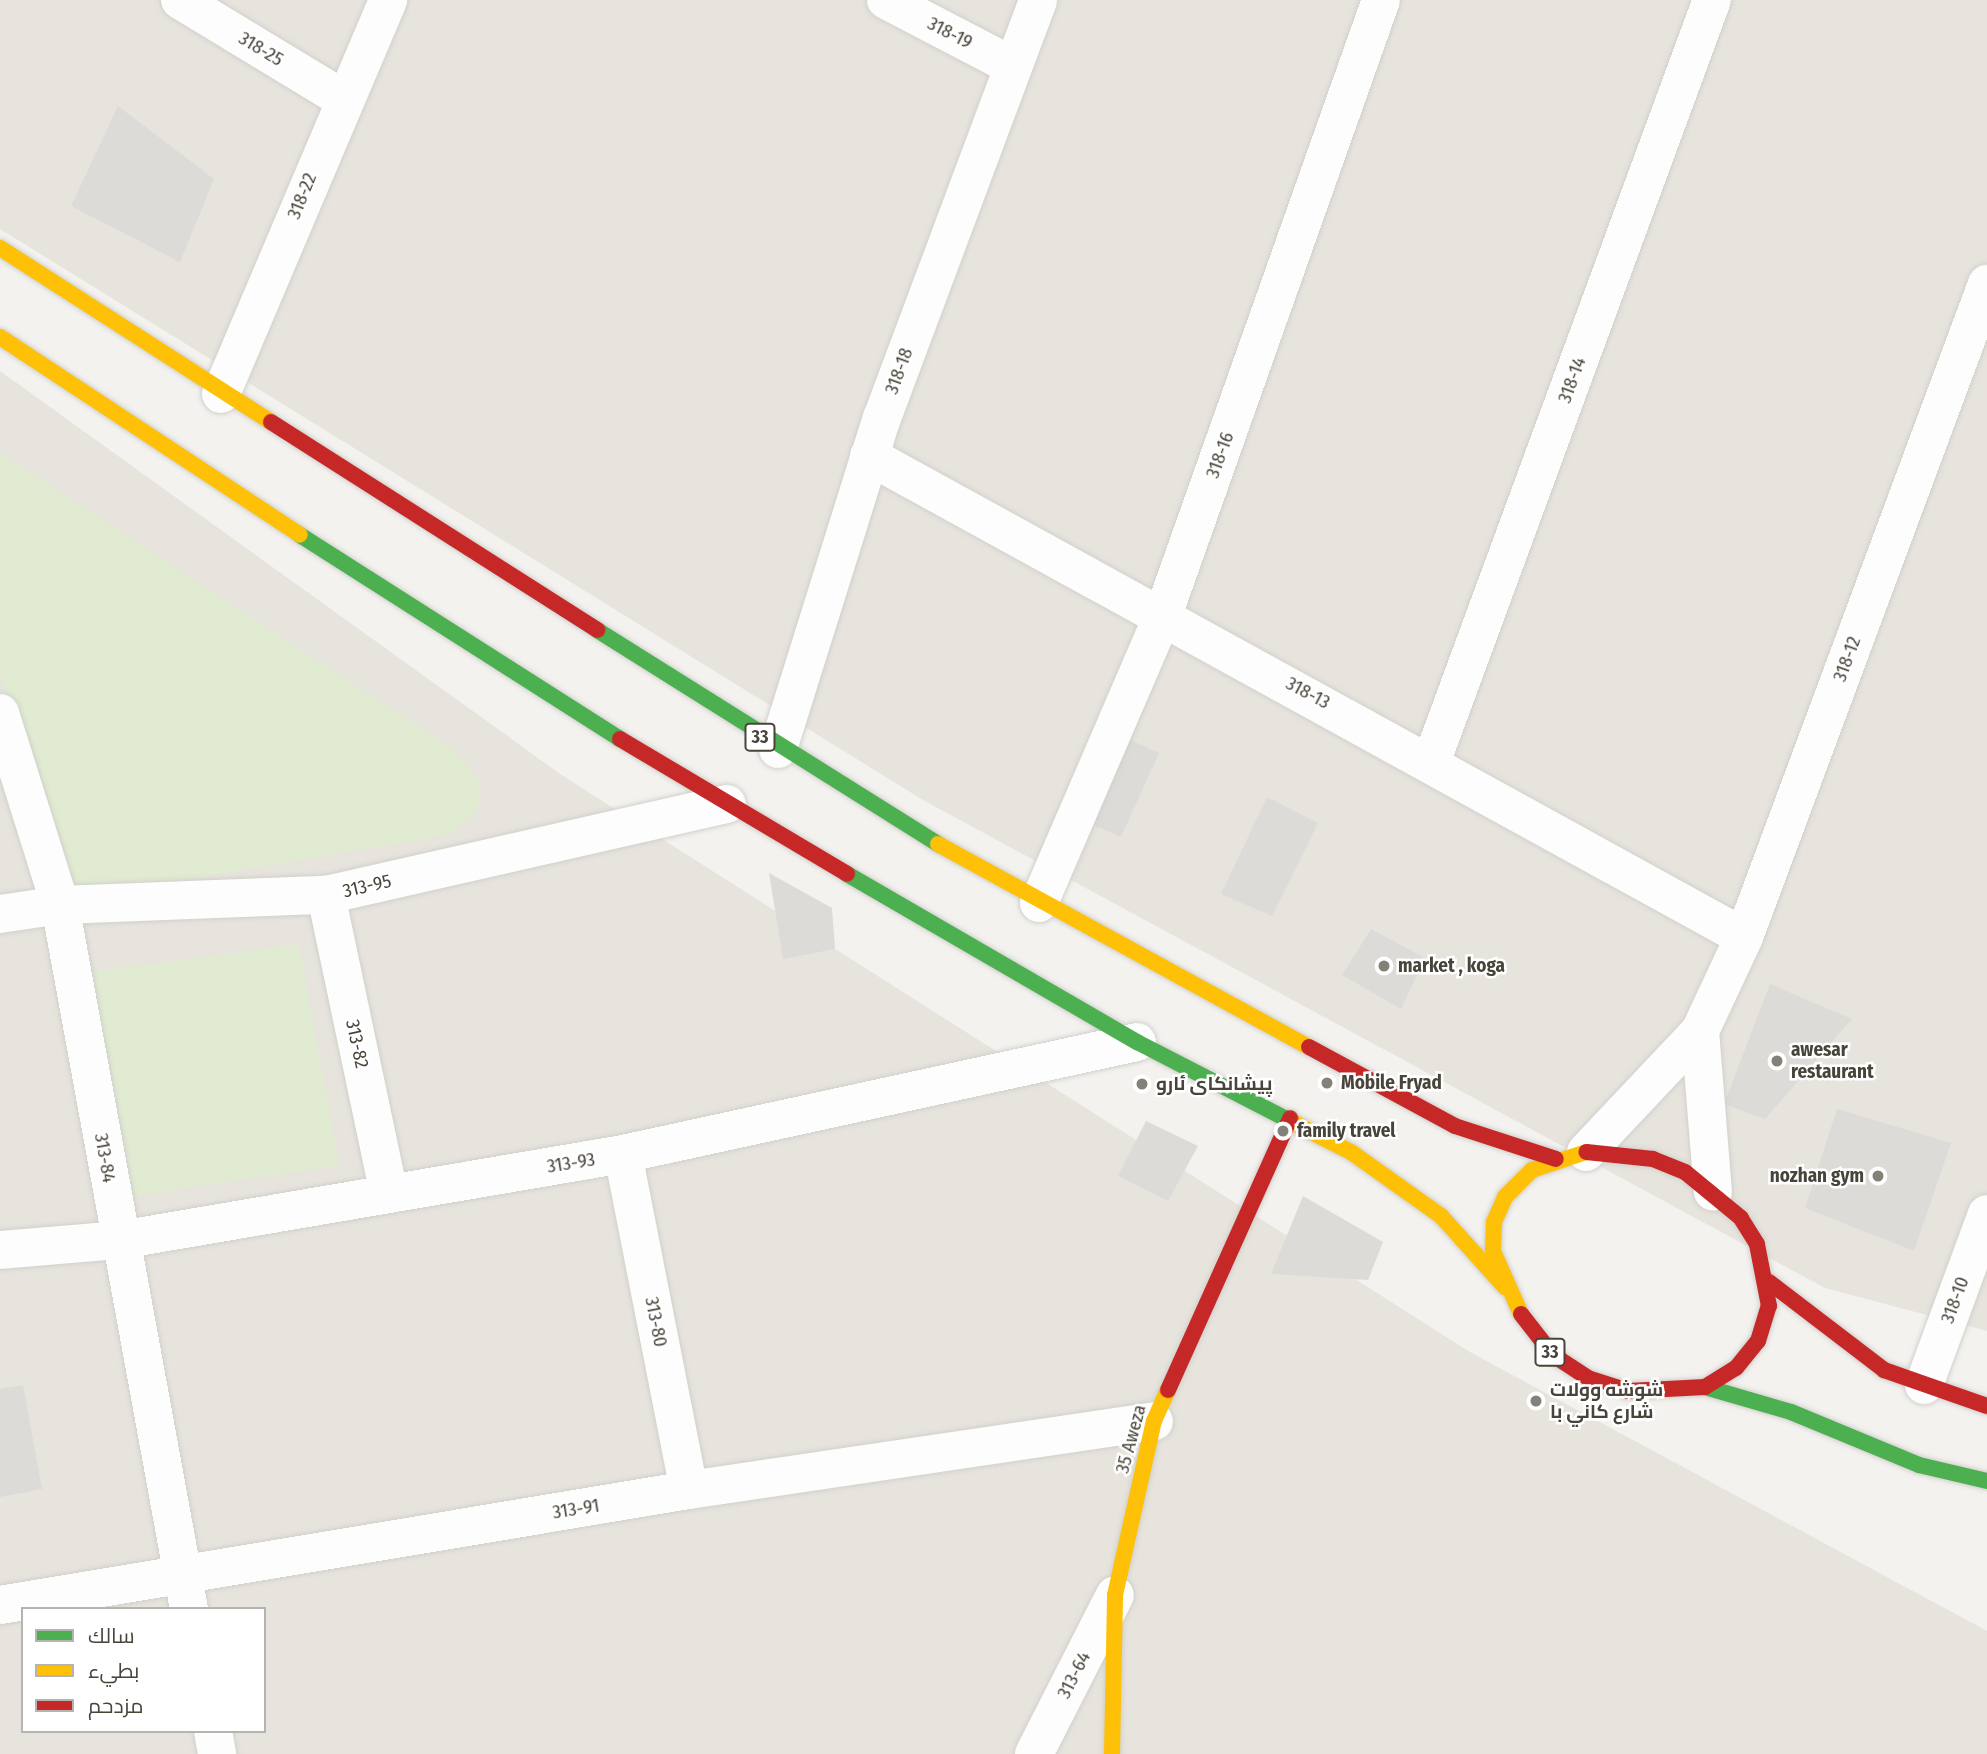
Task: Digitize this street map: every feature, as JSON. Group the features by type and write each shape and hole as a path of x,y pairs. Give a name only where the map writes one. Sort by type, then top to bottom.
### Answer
{"main road":[{"name":"33","path":"0,248 221,394 778,748 1039,903 1455,1126 1571,1155 1653,1159 1713,1191 1757,1244 1769,1282 1758,1341 1736,1368 1705,1387"},
{"name":"33","path":"0,337 475,650 727,804 1137,1042 1290,1118 1405,1187 1505,1287"},
{"name":"35 Aweza","path":"1112,1754 1115,1595 1154,1421 1290,1118"},
{"name":"33","path":"1571,1155 1514,1188 1494,1222 1493,1251 1505,1287 1525,1324 1553,1355 1588,1377 1628,1391 1705,1387 1791,1412 1919,1465 1987,1482"},
{"path":"1769,1282 1837,1340 1924,1385 1987,1406"}],"street":[{"name":"318-25","path":"180,0 342,98"},
{"name":"318-22","path":"221,394 342,98 388,0"},
{"name":"318-19","path":"886,0 1013,66"},
{"name":"318-18","path":"778,748 869,456 1038,0"},
{"name":"318-16","path":"1039,903 1163,615 1381,0"},
{"name":"318-14","path":"1432,760 1712,0"},
{"name":"318-12","path":"1571,1155 1700,1031 1744,937 1987,284"},
{"name":"318-13","path":"869,456 1432,760 1744,937"},
{"name":"313-84","path":"0,713 60,905 186,1592"},
{"name":"313-95","path":"0,914 60,905 326,895 727,804"},
{"name":"313-82","path":"326,895 389,1192"},
{"name":"318-12","path":"1700,1031 1713,1191"},
{"name":"313-93","path":"0,1250 120,1240 623,1154 1137,1042"},
{"name":"313-80","path":"623,1154 689,1490"},
{"name":"318-10","path":"1924,1385 1987,1214"},
{"name":"313-91","path":"0,1605 186,1592 689,1490 1154,1421"},
{"name":"313-64","path":"1034,1754 1115,1595"},
{"path":"213,1733 217,1754"}],"shaded area":[{"path":"0,0 1987,0 1987,1331 1825,1288 923,800 0,229"},
{"path":"0,371 563,776 1470,1352 1987,1631 1987,1754 0,1754"}],"green space":[{"path":"0,453 456,751 480,782 478,811 447,835 69,899 0,676"},
{"path":"299,944 339,1166 131,1196 75,974"}],"building":[{"path":"118,106 214,179 180,262 71,206"},
{"path":"1120,735 1159,753 1121,837 1082,820"},
{"path":"1267,797 1318,823 1272,916 1221,894"},
{"path":"769,873 832,908 835,949 783,959"},
{"name":"market , koga","path":"1371,929 1425,958 1401,1009 1342,975"},
{"name":"awesar restaurant","path":"1770,984 1852,1019 1765,1119 1724,1104"},
{"name":"nozhan gym","path":"1837,1109 1951,1143 1914,1251 1805,1208"},
{"path":"1146,1121 1198,1146 1168,1201 1118,1176"},
{"path":"1303,1196 1383,1242 1368,1280 1271,1274"},
{"path":"23,1385 42,1489 0,1497 0,1389"}],"traffic: fast":[{"path":"300,535 620,739"},
{"path":"597,630 938,844"},
{"path":"847,874 1137,1042 1294,1123"},
{"path":"1705,1387 1791,1412 1919,1465 1987,1481"}],"traffic: slow":[{"path":"0,248 271,422"},
{"path":"0,337 300,535"},
{"path":"938,844 1309,1047"},
{"path":"1294,1123 1351,1152 1441,1216 1505,1287"},
{"path":"1521,1314 1493,1251 1494,1222 1505,1197 1532,1170 1586,1152"},
{"path":"1112,1754 1115,1595 1154,1421 1168,1390"}],"traffic: jam":[{"path":"271,422 597,630"},
{"path":"620,739 847,874"},
{"path":"1309,1047 1455,1126 1556,1159"},
{"path":"1168,1390 1290,1118"},
{"path":"1521,1314 1553,1355 1588,1378 1628,1391 1705,1387 1736,1368 1758,1341 1769,1306 1757,1244 1741,1218 1685,1172 1653,1159 1586,1152"},
{"path":"1769,1282 1884,1370 1987,1406"}],"place":[{"name":"market , koga","path":"1384,966"},
{"name":"awesar restaurant","path":"1777,1061"},
{"name":"Mobile Fryad","path":"1327,1083"},
{"name":"پیشانکای ئارو","path":"1142,1084"},
{"name":"family travel","path":"1283,1131"},
{"name":"nozhan gym","path":"1878,1176"},
{"name":"شوشه وولات شارع كاني با","path":"1536,1401"}]}
